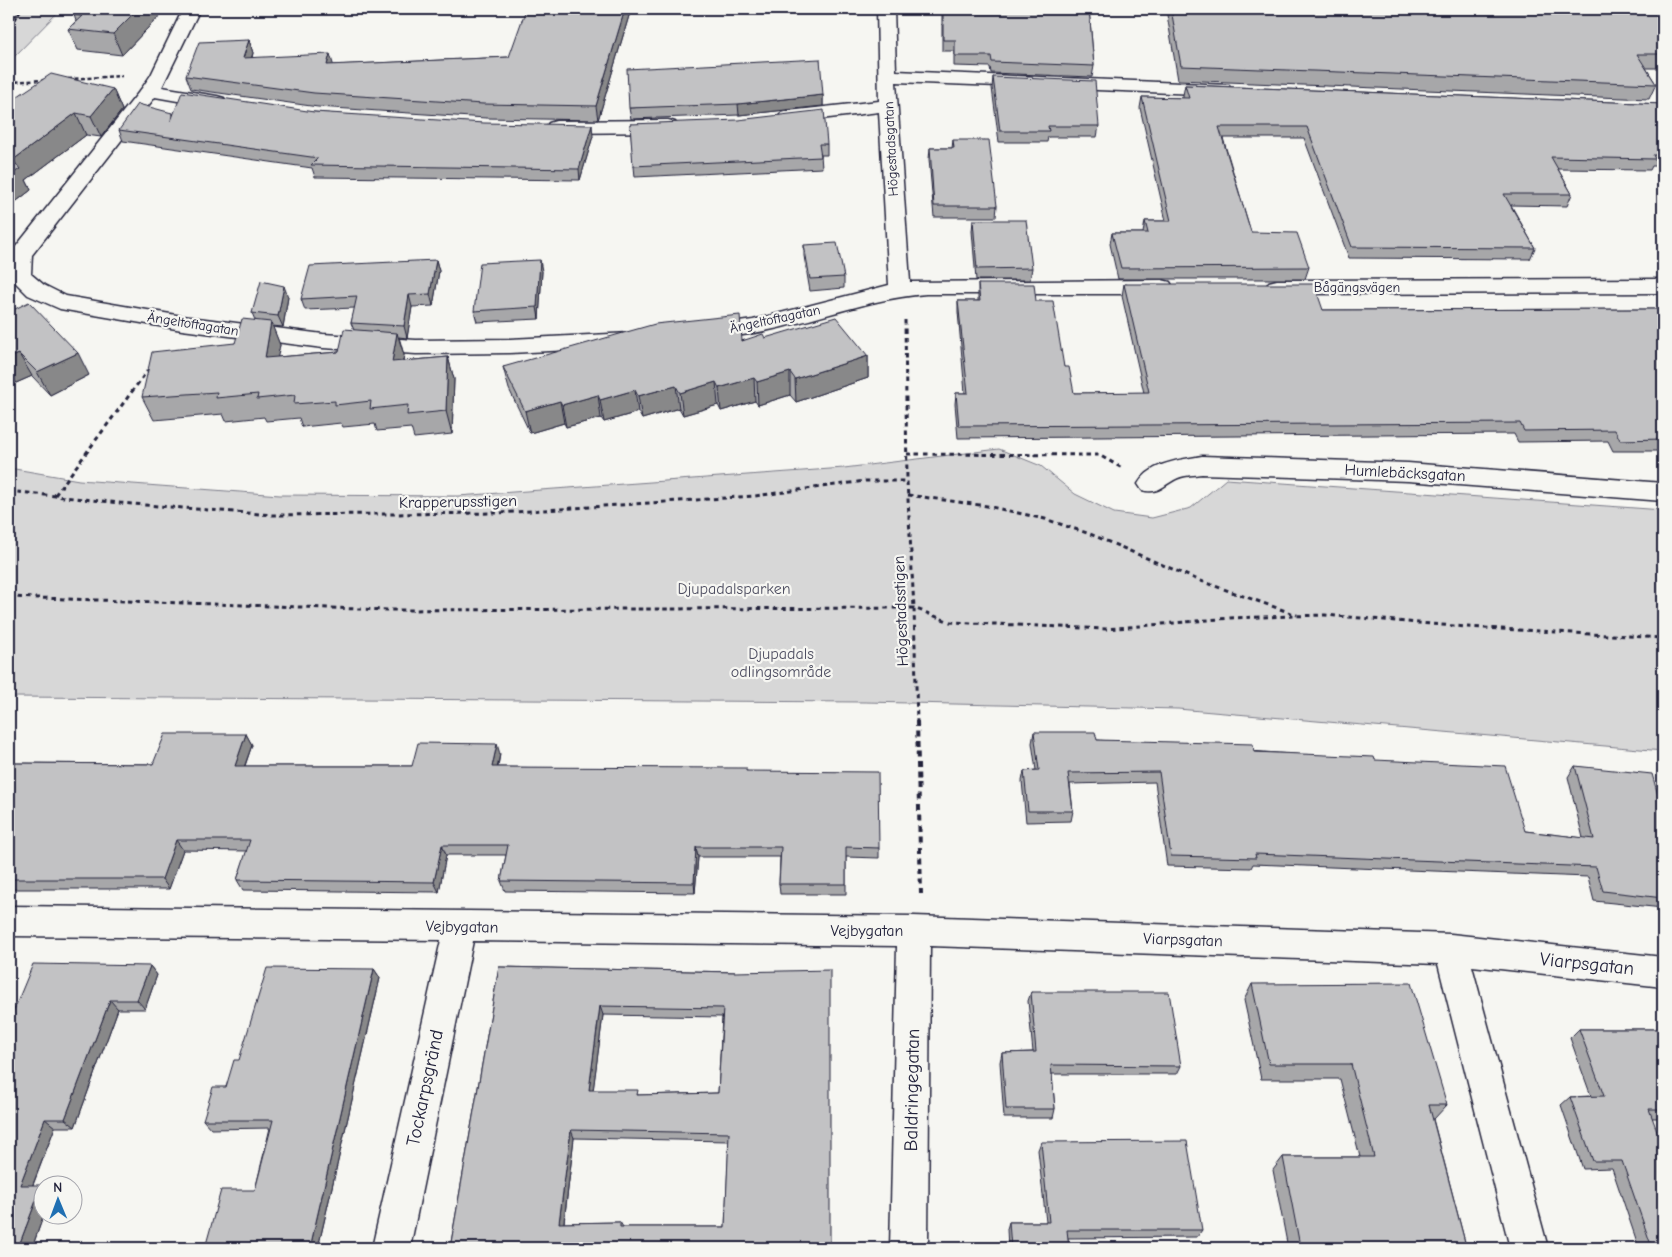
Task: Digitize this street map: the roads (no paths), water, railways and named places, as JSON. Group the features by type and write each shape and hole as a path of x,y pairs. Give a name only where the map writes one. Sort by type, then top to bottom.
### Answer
{"street":[{"name":"Ängeltoftagatan","path":"191,9 155,83 21,254 20,276 36,290 60,302 182,323 323,341 416,347 510,346 656,338"},
{"name":"Högestadsgatan","path":"885,9 888,105 900,289"},
{"path":"888,76 1244,90"},
{"path":"155,83 236,104"},
{"path":"768,120 888,105"},
{"path":"535,127 685,125"},
{"name":"Bågängsvägen","path":"1255,287 1663,286"},
{"path":"900,289 926,287 1185,287"},
{"name":"Ängeltoftagatan","path":"685,336 753,327 900,289"},
{"name":"Humlebäcksgatan","path":"1151,484 1172,470 1202,466 1408,472 1663,492"},
{"name":"Vejbygatan","path":"9,921 914,931"},
{"name":"Tockarpsgränd","path":"391,1248 460,927"},
{"name":"Viarpsgatan","path":"914,931 1451,949 1663,972"},
{"name":"Baldringegatan","path":"909,1248 914,931"},
{"path":"1451,949 1529,1248"}],"park label":[{"name":"Djupadalsparken","path":"734,589"},
{"name":"Djupadals odlingsområde","path":"781,663"}]}
